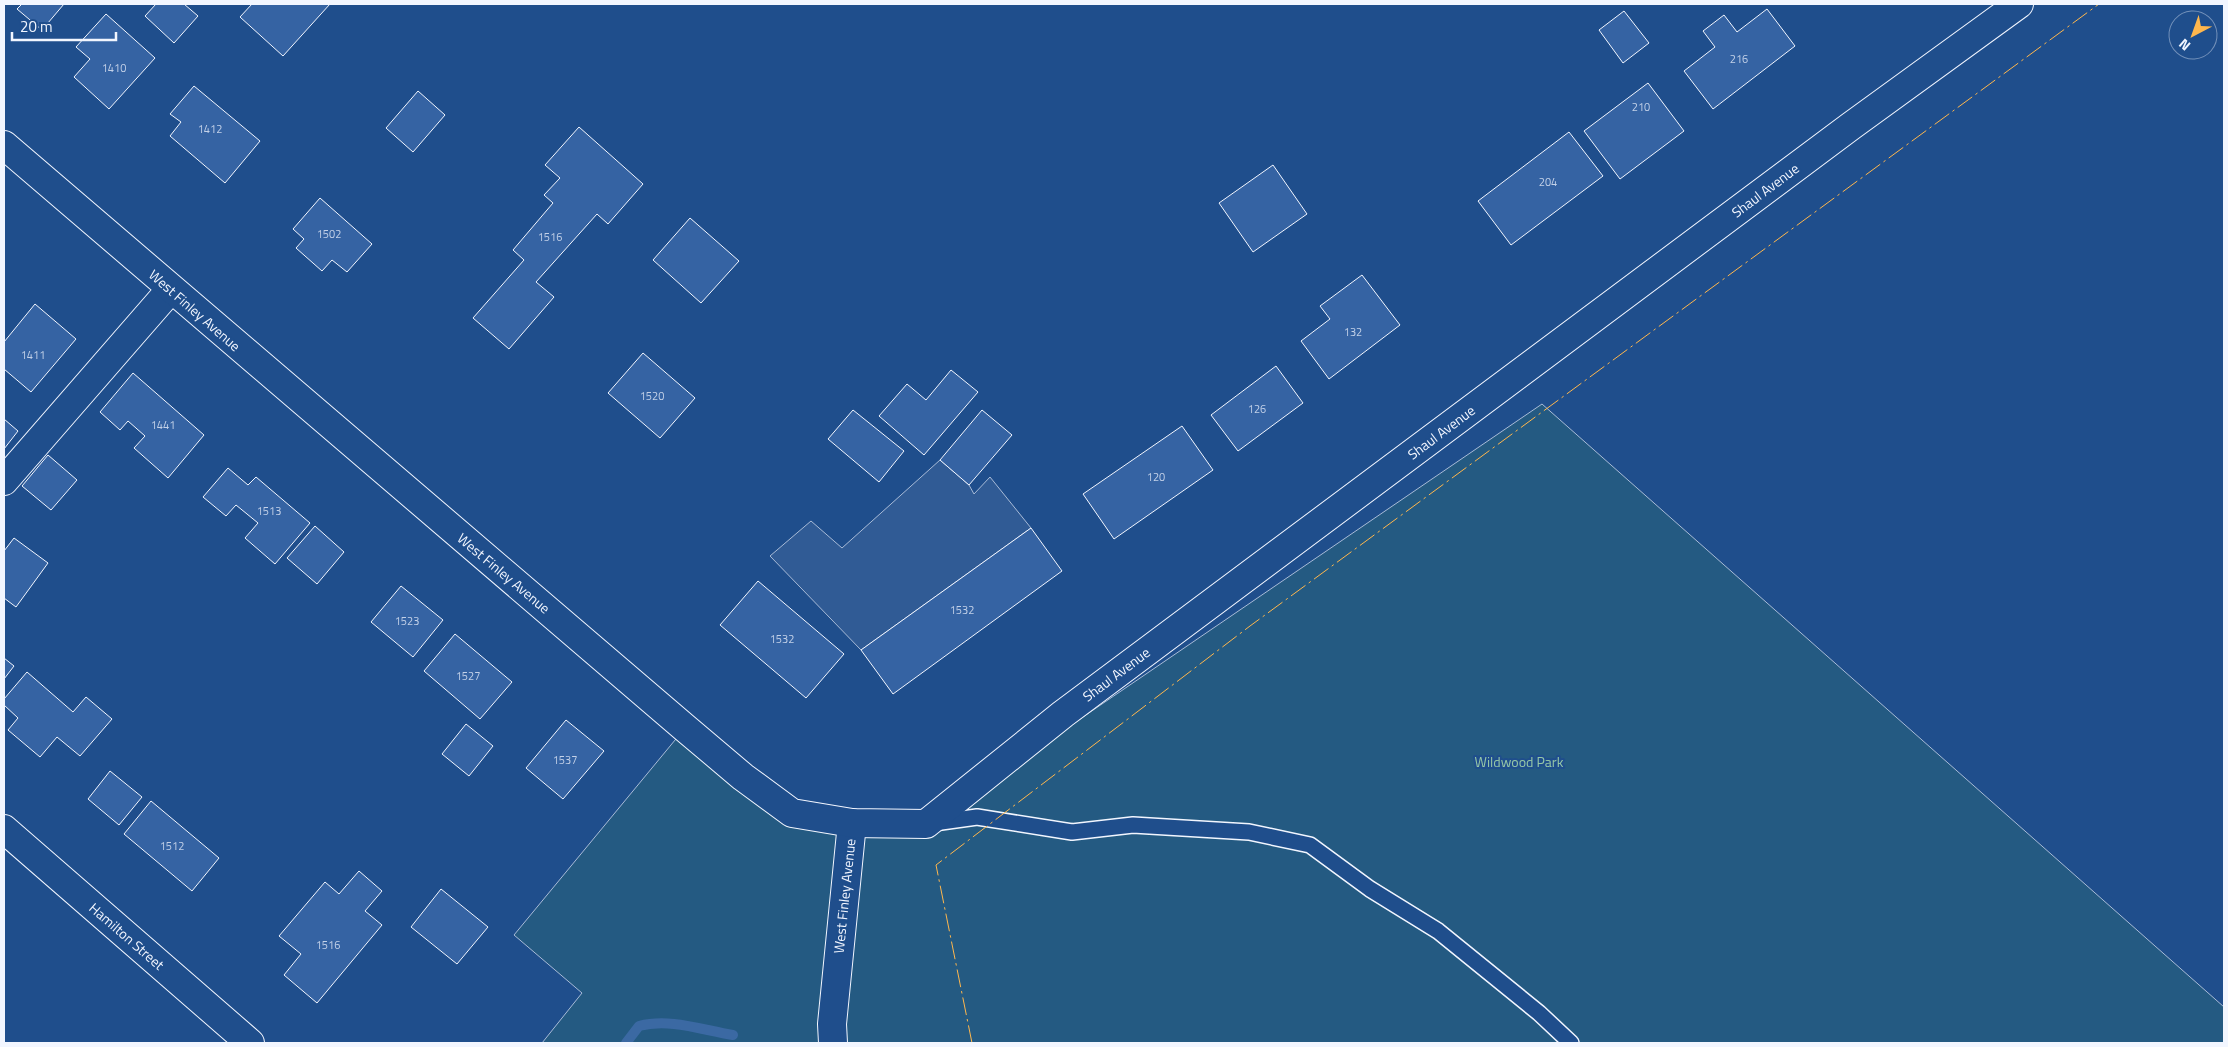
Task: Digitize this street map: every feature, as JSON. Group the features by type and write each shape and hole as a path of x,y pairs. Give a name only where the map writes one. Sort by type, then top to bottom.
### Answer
{"main road":[{"name":"Shaul Avenue","path":"926,824 1108,680 1851,126 2020,4"},
{"name":"West Finley Avenue","path":"4,145 743,777 792,813 852,824 832,1024 833,1043"},
{"path":"4,481 171,289"},
{"path":"852,824 926,824"},
{"name":"Hamilton Street","path":"4,829 250,1043"}],"lane":[{"path":"926,824 976,817 1072,832 1143,826 1249,832 1310,845 1370,889 1438,931 1539,1013 1571,1043"}],"green space":[{"name":"Wildwood Park","path":"1542,404 2224,1007 2224,1043 542,1043 582,993 514,935 685,728 792,813 926,824"}],"shaded area":[{"path":"940,460 969,485 974,494 990,477 1031,528 861,650 770,556 811,521 842,548"}],"building":[{"path":"22,4 64,4 42,30 17,9"},
{"path":"156,4 184,4 198,16 174,43 145,16"},
{"path":"252,4 330,4 283,56 240,17"},
{"path":"1767,9 1795,46 1713,109 1684,71 1715,47 1703,31 1724,15 1737,32"},
{"path":"1624,11 1649,43 1623,63 1599,30"},
{"path":"106,14 155,58 109,109 74,77 90,59 76,47"},
{"path":"1648,83 1684,131 1620,179 1584,131"},
{"path":"194,86 260,141 225,183 170,136 181,122 170,114"},
{"path":"418,91 445,115 413,152 386,128"},
{"path":"579,127 643,184 608,224 597,214 536,282 554,297 509,349 473,318 524,260 513,250 553,203 544,195 560,178 545,165"},
{"path":"1569,132 1603,176 1511,245 1478,201"},
{"path":"1273,165 1307,214 1253,252 1219,203"},
{"path":"320,198 372,244 347,272 332,260 322,271 296,248 304,239 293,229"},
{"path":"690,218 739,261 701,303 653,260"},
{"path":"1362,275 1400,325 1329,379 1301,341 1330,319 1320,306"},
{"path":"35,304 76,339 31,392 4,369 4,342"},
{"path":"643,353 695,398 660,438 608,393"},
{"path":"1276,366 1303,403 1238,451 1211,415"},
{"path":"951,370 978,392 924,455 879,416 907,384 926,400"},
{"path":"133,373 204,435 168,478 134,448 145,436 128,421 120,430 100,412"},
{"path":"853,410 904,451 879,482 828,439"},
{"path":"982,410 1012,435 969,485 940,460"},
{"path":"4,419 18,431 4,449"},
{"path":"1182,426 1213,470 1114,539 1083,494"},
{"path":"48,455 77,480 51,510 22,486"},
{"path":"228,468 248,485 256,477 310,523 275,564 245,538 258,523 236,505 226,516 203,497"},
{"path":"315,526 344,552 317,584 287,558"},
{"path":"1031,528 1062,571 893,694 861,650"},
{"path":"14,538 48,563 16,607 4,598 4,551"},
{"path":"758,581 844,654 806,698 720,625"},
{"path":"401,586 443,620 413,657 371,622"},
{"path":"455,634 512,682 480,719 424,671"},
{"path":"4,658 14,666 4,679"},
{"path":"27,672 73,712 86,697 112,719 80,756 57,737 40,757 8,730 18,718 4,705 4,699"},
{"path":"566,720 604,751 563,799 526,768"},
{"path":"466,724 493,746 469,776 442,754"},
{"path":"110,771 142,797 119,825 88,799"},
{"path":"151,801 219,858 192,891 124,834"},
{"path":"359,871 382,891 365,911 382,925 317,1003 284,975 301,954 279,936 325,882 339,894"},
{"path":"441,889 488,927 457,964 411,927"}],"waterway":[{"path":"626,1043 639,1026 662,1023 733,1035"}],"power":[{"path":"972,1043 936,865 1250,626 2099,4"}]}
